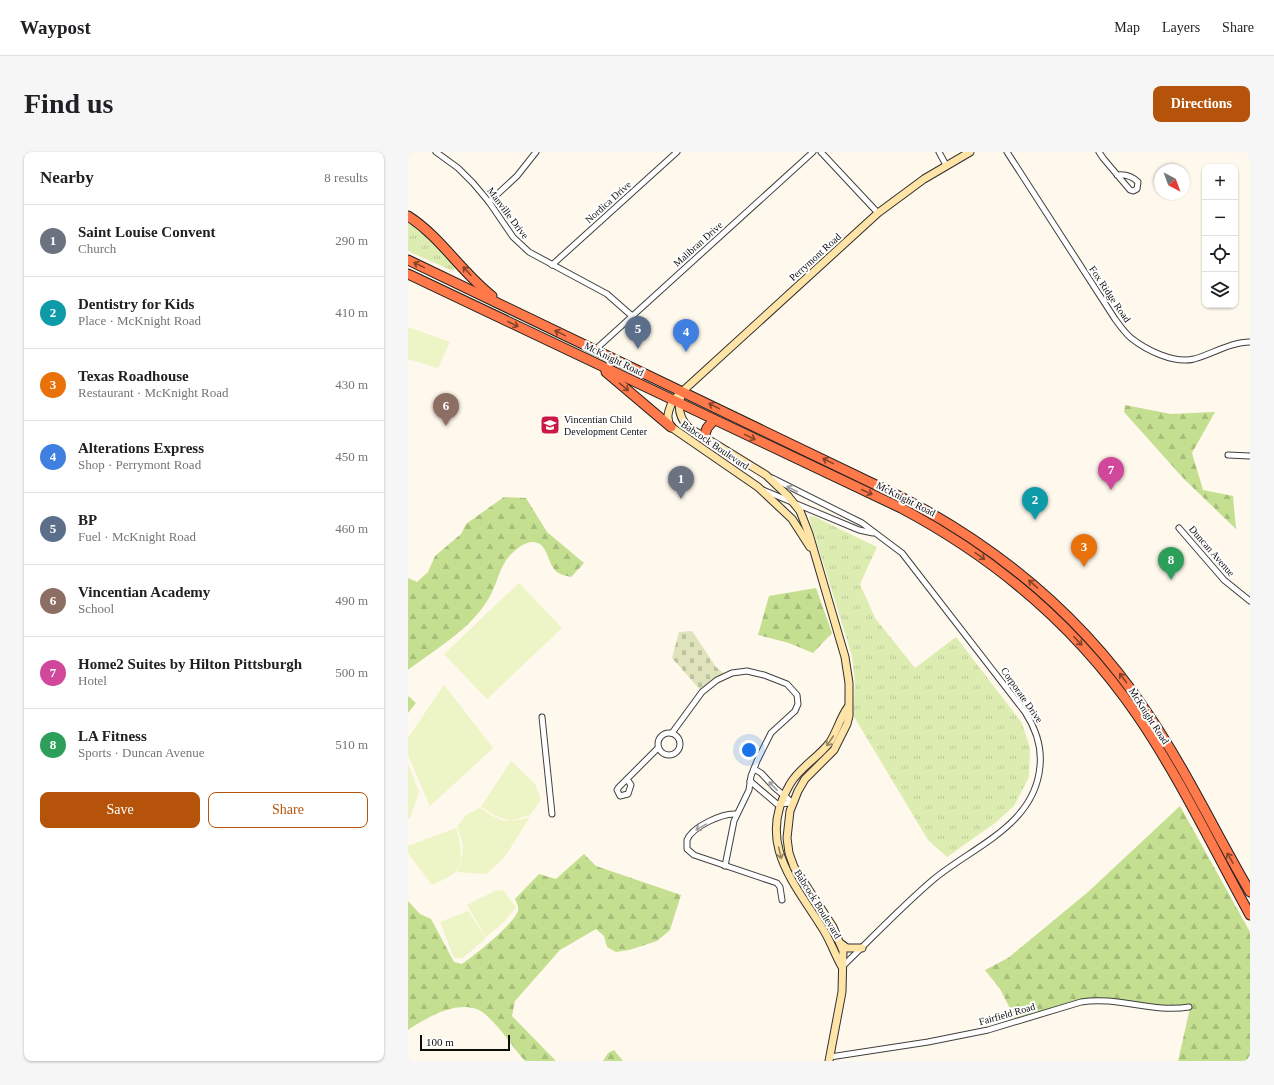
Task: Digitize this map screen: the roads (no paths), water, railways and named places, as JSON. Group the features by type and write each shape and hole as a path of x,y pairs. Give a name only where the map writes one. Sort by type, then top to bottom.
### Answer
{"highway":[{"path":"408,216 433,235 478,284 506,306"},
{"name":"McKnight Road","path":"408,260 803,448 938,516 985,546 1037,587 1093,643 1142,705 1170,750 1250,892"},
{"name":"McKnight Road","path":"408,274 901,508 933,525 994,565 1049,612 1102,669 1141,721 1168,766 1250,915"},
{"path":"408,280 478,307"},
{"path":"594,362 671,427"},
{"path":"704,437 707,428 714,420"}],"street":[{"name":"Manville Drive","path":"436,152 458,168 489,202 519,243 534,256 607,294 632,316"},
{"path":"489,202 517,176 536,152"},
{"name":"Nordica Drive","path":"552,265 677,152"},
{"name":"Malibran Drive","path":"596,349 813,152"},
{"path":"821,152 878,213"},
{"path":"939,152 946,165"},
{"name":"Perrymont Road","path":"683,391 878,213 907,190 946,165 970,152"},
{"name":"Fox Ridge Road","path":"1007,152 1115,319 1131,338 1152,351 1182,360 1195,359 1232,346 1250,342"},
{"path":"1099,152 1117,174"},
{"path":"675,401 683,391"},
{"name":"Babcock Boulevard","path":"675,401 667,416 671,427 758,487 792,519 815,556"},
{"name":"Babcock Boulevard","path":"675,401 685,424 766,475 794,503 805,521 848,669 849,716 841,739 826,759 805,779 793,803 788,820 787,838 790,859 833,928 840,943 843,956 842,996 829,1059"},
{"path":"1228,455 1250,456"},
{"name":"Corporate Drive","path":"766,475 862,523 896,547 913,565 1025,712 1038,736 1041,761 1034,794 1018,816 1000,832 935,879 842,967"},
{"name":"Corporate Drive","path":"758,487 859,530 876,533"},
{"name":"Duncan Avenue","path":"1179,528 1224,580 1250,602"},
{"path":"672,733 679,740 677,751 668,755 661,753 657,742 661,736 672,733 699,695 711,684 729,674 740,671 752,672 787,684 797,695 797,708 793,714 771,733 754,769 749,790 736,814 730,835 726,866"},
{"name":"Babcock Boulevard","path":"842,967 828,936 790,879 782,861 777,838 781,805 784,795 794,778 831,740 848,707"},
{"path":"542,717 552,814"},
{"path":"627,779 658,748"},
{"path":"754,769 761,773 775,788 793,803"},
{"path":"750,781 768,798 781,805 793,803"},
{"path":"736,814 722,815 694,831 686,840 687,849 694,855 777,883 780,887 782,900"},
{"path":"840,943 847,948 862,948"},
{"name":"Fairfield Road","path":"829,1059 988,1030 1081,1002 1095,1000 1162,1009 1189,1007"}],"place":[{"name":"BP","path":"638,349"},
{"name":"Alterations Express","path":"686,352"},
{"name":"Vincentian Child Development Center","path":"550,425"},
{"name":"Vincentian Academy","path":"446,426"},
{"name":"Home2 Suites by Hilton Pittsburgh","path":"1111,490"},
{"name":"Saint Louise Convent","path":"681,499"},
{"name":"Dentistry for Kids","path":"1035,520"},
{"name":"Texas Roadhouse","path":"1084,567"},
{"name":"LA Fitness","path":"1171,580"}]}
